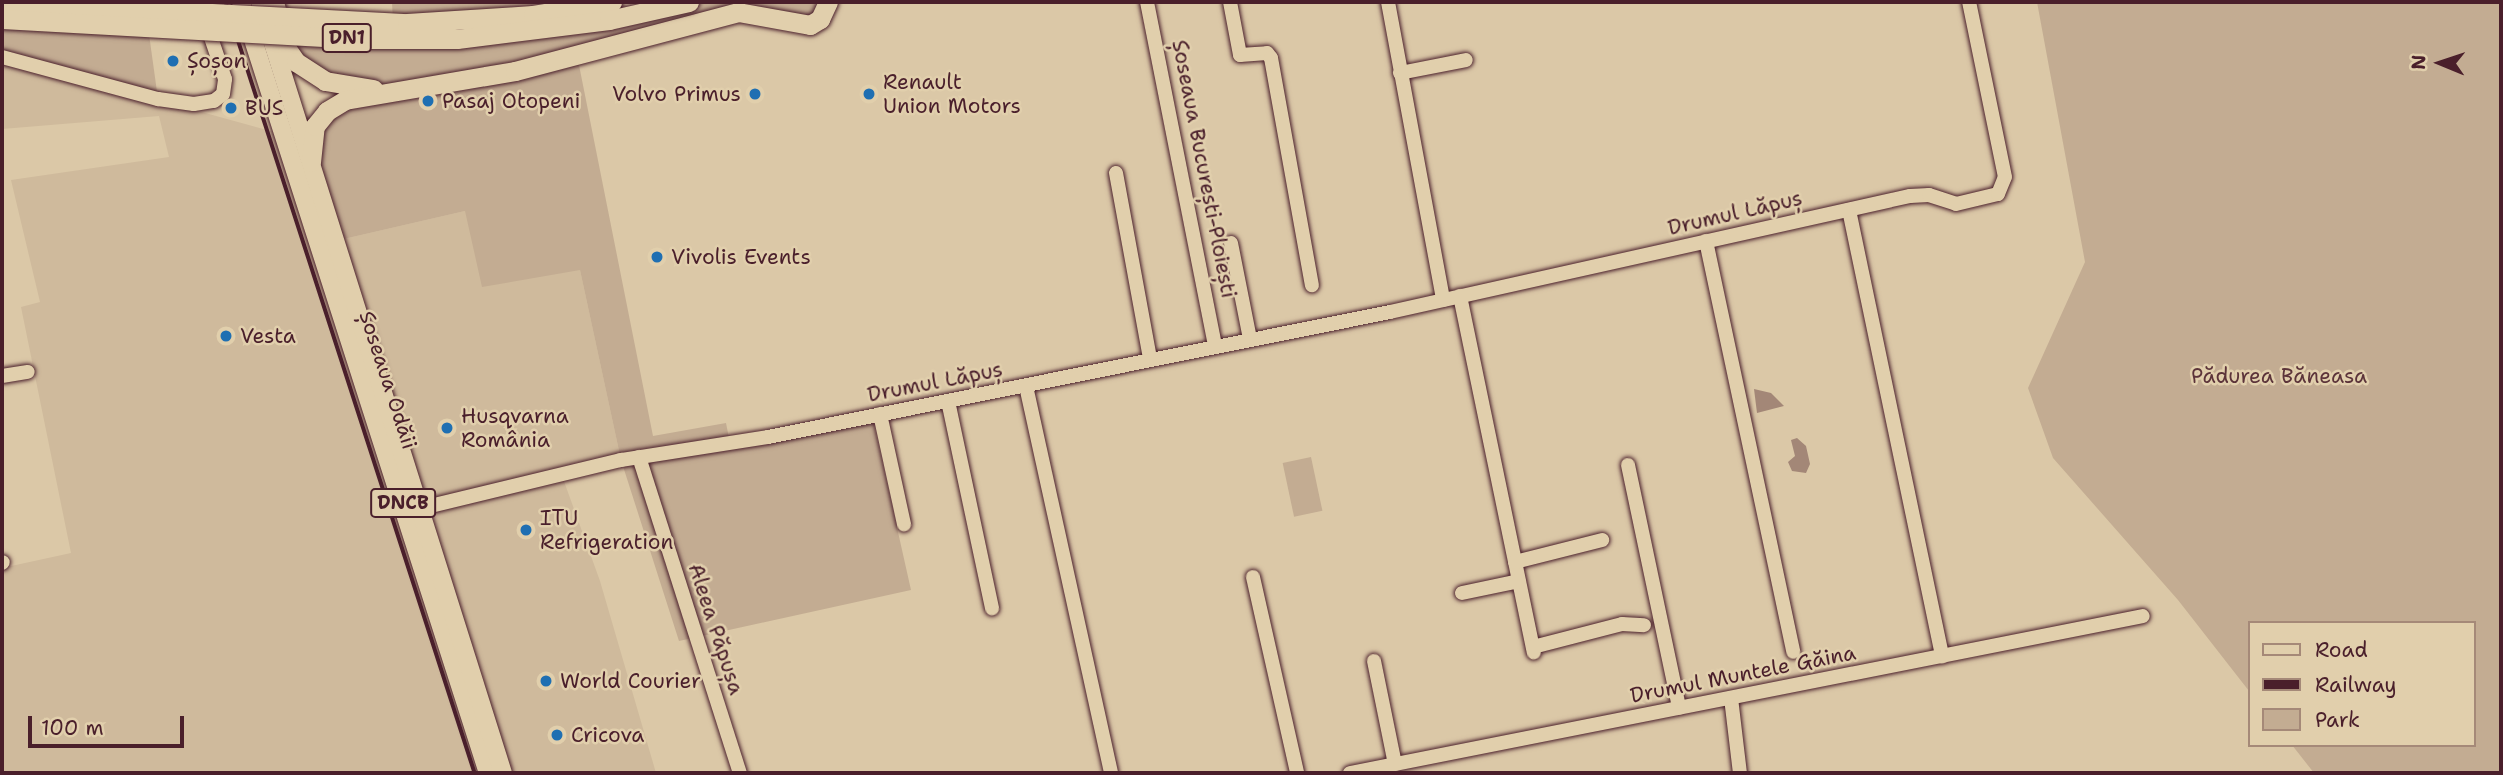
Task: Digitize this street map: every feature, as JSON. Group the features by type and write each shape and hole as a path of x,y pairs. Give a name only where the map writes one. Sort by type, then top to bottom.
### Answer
{"highway":[{"name":"DN1","path":"2,2 407,23 533,15 612,2"},
{"path":"269,2 284,54 297,72 327,89 366,95"},
{"path":"274,2 287,49 305,70 335,84 388,90"},
{"name":"DN1","path":"2,19 363,39 457,39 609,20 689,2"},
{"path":"804,25 815,14 815,2"},
{"path":"311,162 313,132 320,119 335,105 366,95 504,73 738,12 804,25 817,22 828,2"}],"main road":[{"name":"Șoseaua Odăii","path":"240,2 488,773"},
{"name":"Șoseaua Odăii","path":"260,2 503,773"}],"street":[{"path":"2,57 158,99 194,104 214,101 223,94 225,79 199,2"},
{"name":"Șoseaua București-Ploiești","path":"1147,2 1215,346"},
{"path":"1230,2 1240,55 1267,53 1272,58 1312,285"},
{"path":"1388,2 1443,300"},
{"name":"Drumul Lăpuș","path":"418,509 639,457 1026,386 1443,300 1910,196 1929,195 1956,204 1998,194 2004,189 2005,177 1969,2"},
{"path":"1400,73 1466,60"},
{"path":"1116,173 1150,359"},
{"path":"1849,210 1942,656"},
{"path":"1706,241 1793,652"},
{"path":"1231,243 1250,339"},
{"path":"1460,296 1534,650 1622,624 1644,625"},
{"path":"2,376 28,372"},
{"path":"1026,386 1111,773"},
{"path":"948,401 992,608"},
{"path":"880,414 904,524"},
{"name":"Aleea Păpușa","path":"639,457 740,773"},
{"path":"1628,465 1679,708"},
{"path":"1515,562 1602,540"},
{"path":"1253,577 1297,773"},
{"path":"1462,593 1519,581"},
{"name":"Drumul Muntele Găina","path":"1350,773 2143,616"},
{"path":"1374,661 1395,764"},
{"path":"1731,698 1740,773"}],"shaded area":[{"path":"2,57 307,141 335,241 465,211 580,270 621,460 561,473 600,581 656,773 2,773 2,568 71,553 21,307 40,302 11,180 169,157 159,116 2,129"},
{"path":"1754,389 1771,393 1784,406 1757,413"},
{"path":"1797,438 1806,446 1810,464 1806,473 1792,471 1788,462 1795,456 1791,440"}],"green space":[{"path":"392,2 612,2 393,23"},
{"path":"689,2 815,2 816,8 812,19 765,14 577,55 653,436 726,423 730,443 872,416 911,590 679,641 621,460 580,270 482,287 465,211 335,241 311,162 320,119 385,91 325,81 283,35 363,39"},
{"name":"Pădurea Băneasa","path":"2037,2 2501,2 2501,773 2314,773 2294,747 2475,747 2475,621 2248,621 2248,690 2178,600 2053,458 2028,388 2085,262"},
{"path":"2,19 148,27 158,99 2,57"},
{"path":"1311,457 1322,511 1294,517 1283,463"}],"railway":[{"path":"226,2 475,773"}],"place":[{"name":"Șoșon","path":"173,61"},
{"name":"Volvo Primus","path":"755,94"},
{"name":"Renault Union Motors","path":"869,94"},
{"name":"Pasaj Otopeni","path":"428,101"},
{"name":"BUS","path":"231,108"},
{"name":"Vivolis Events","path":"657,257"},
{"name":"Vesta","path":"226,336"},
{"name":"Husqvarna România","path":"447,428"},
{"name":"ITU Refrigeration","path":"526,530"},
{"name":"World Courier","path":"546,681"},
{"name":"Cricova","path":"557,735"}]}
